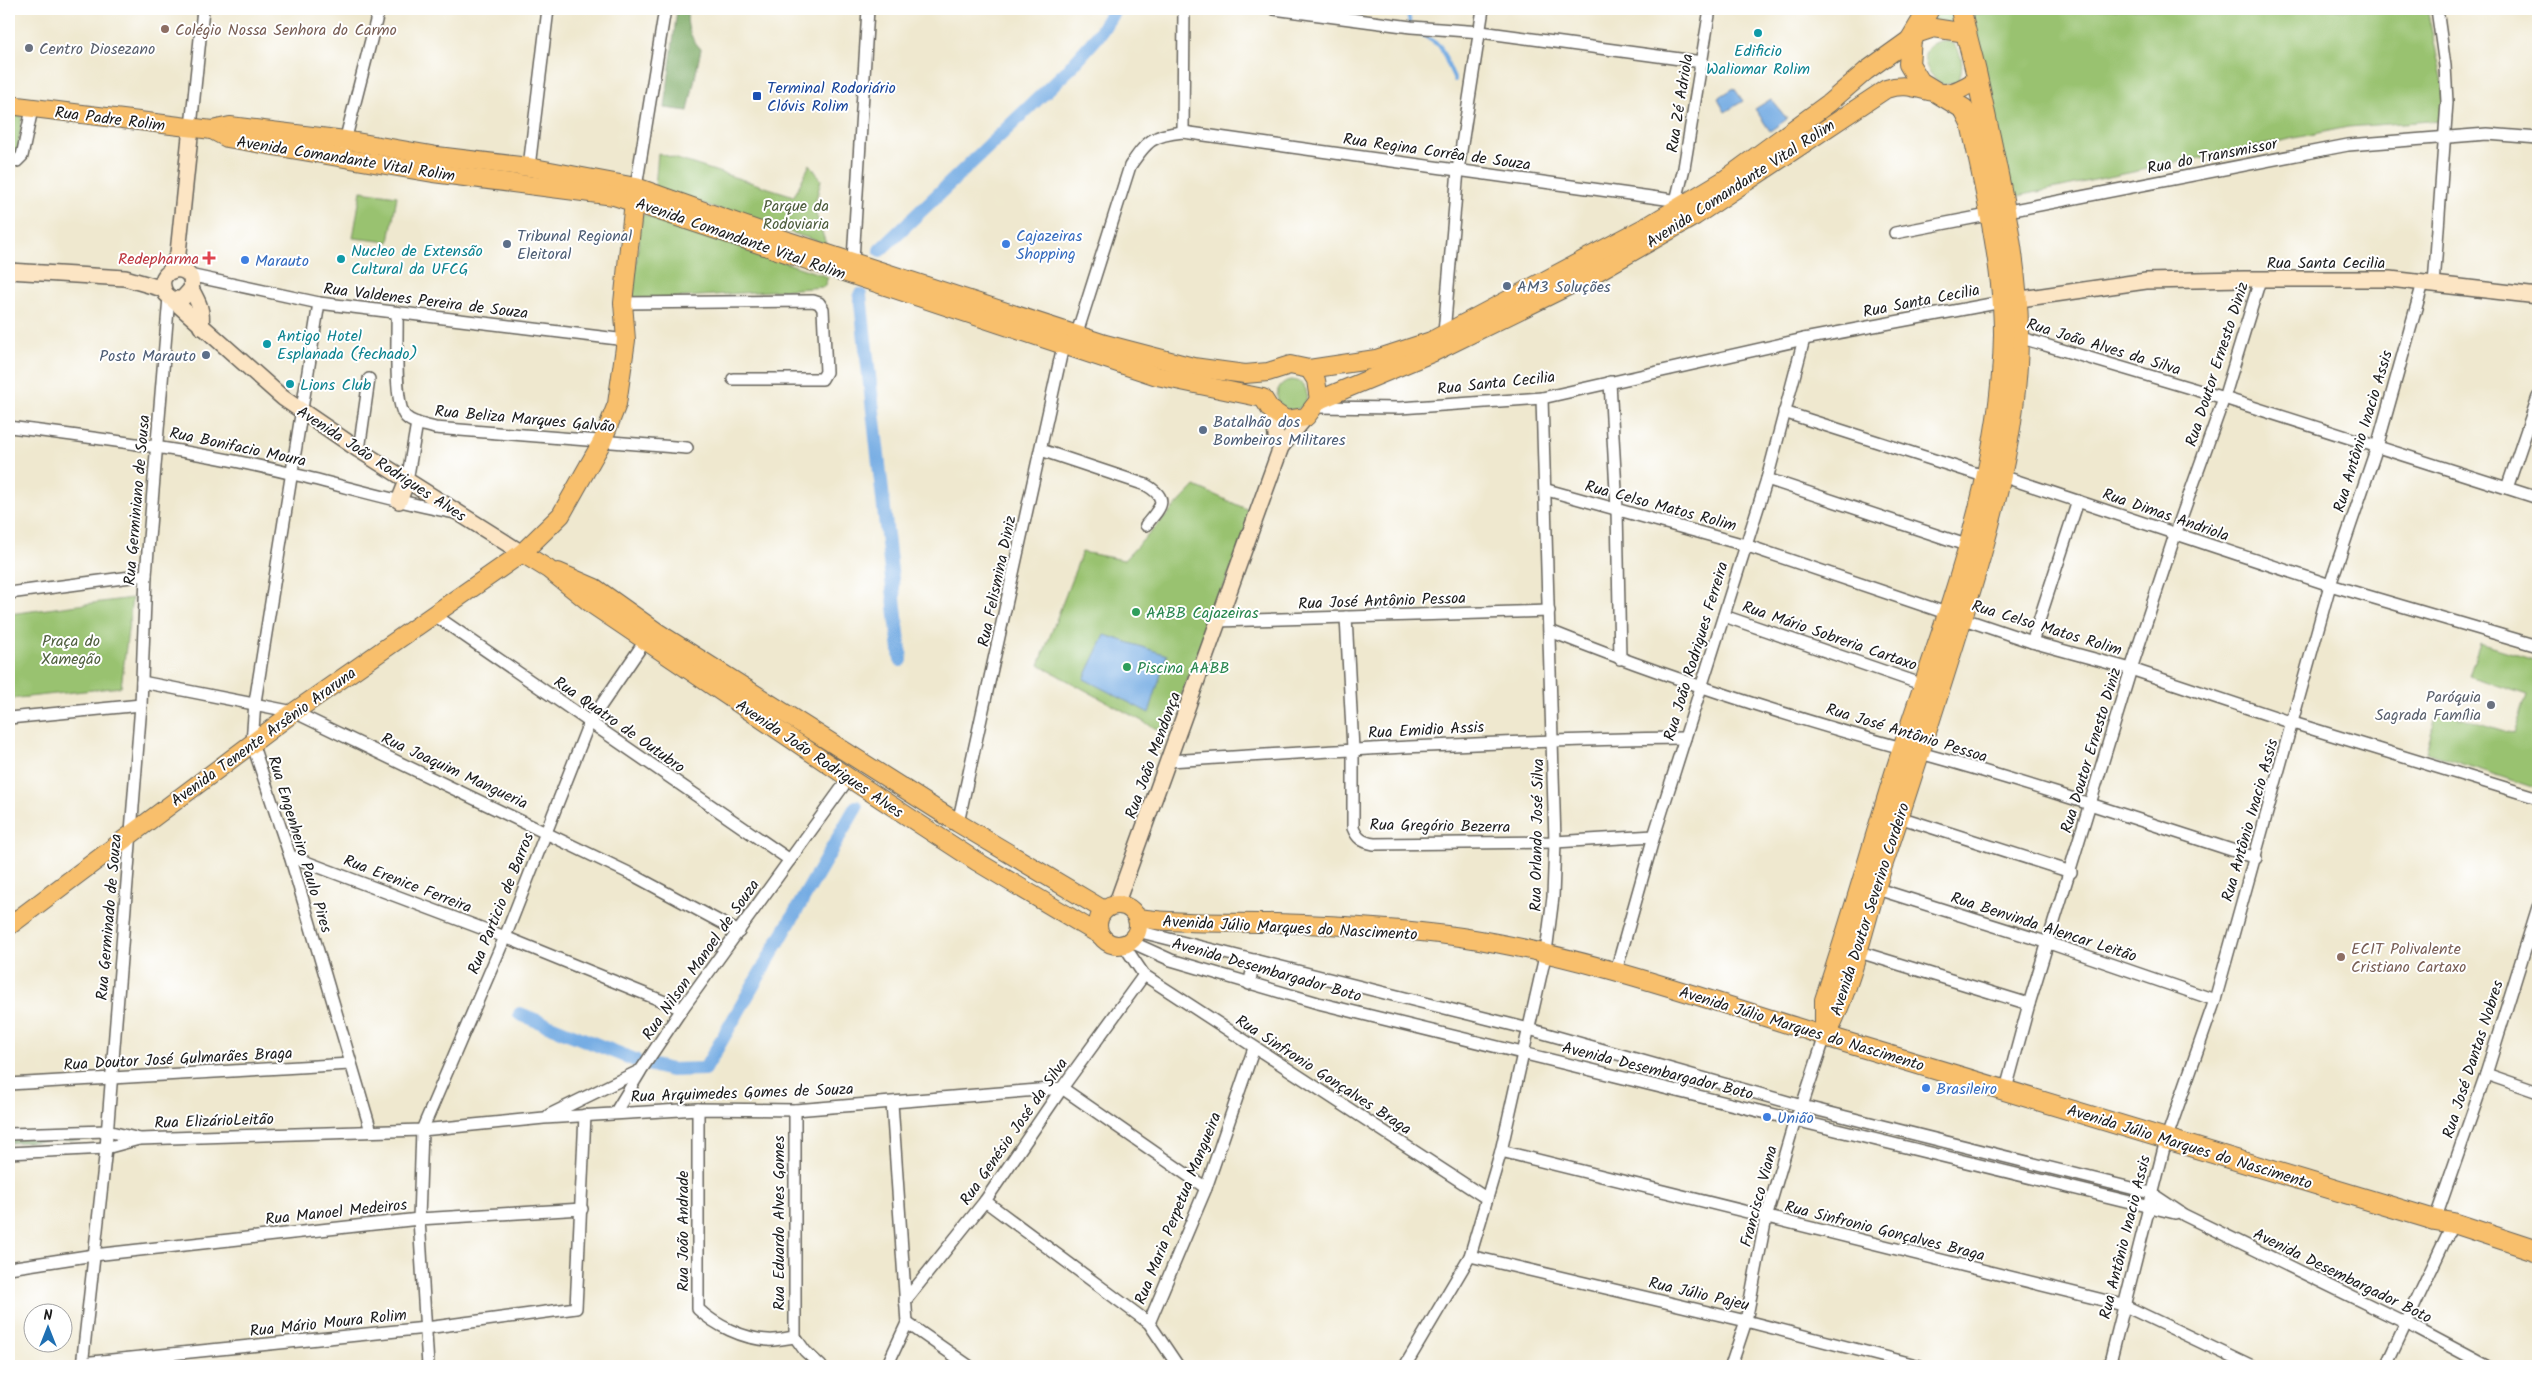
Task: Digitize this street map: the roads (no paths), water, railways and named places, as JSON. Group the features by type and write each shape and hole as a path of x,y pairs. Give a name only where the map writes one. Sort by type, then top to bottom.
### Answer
{"highway":[{"path":"1929,9 1911,39 1909,57 1912,71 1920,82 1937,92"},
{"path":"1961,9 1978,79"},
{"name":"Avenida Doutor Severino Cordeiro","path":"1825,1036 1841,1004 1856,951 1869,886 1954,616 1994,477 2001,377 2011,335 2009,301 1978,79"},
{"name":"Avenida Doutor Severino Cordeiro","path":"1937,92 1964,109 1971,123 1997,214"},
{"name":"Avenida Doutor Severino Cordeiro","path":"1825,1036 1825,1000 1869,886 1899,817 1924,686 1954,616 1969,546 1994,477"},
{"name":"Avenida Júlio Marques do Nascimento","path":"1825,1036 2006,1089 2166,1140 2538,1251"}],"main road":[{"path":"1911,39 1927,28 1966,33"},
{"name":"Avenida Comandante Vital Rolim","path":"343,148 437,156 529,167 634,194 788,240 1124,349 1193,367 1245,374 1268,372 1290,365 1309,368 1376,359 1431,341 1651,224 1681,202 1724,180 1830,103 1866,71 1911,39"},
{"path":"1937,92 1952,92 1978,79"},
{"name":"Avenida Comandante Vital Rolim","path":"212,130 230,126 343,148 433,173 614,196 634,194 1063,346 1157,376 1268,405 1286,420 1434,352 1595,273 1702,212 1886,89 1904,85 1937,92"},
{"name":"Rua Padre Rolim","path":"9,105 212,130"},
{"name":"Avenida Tenente Arsênio Araruna","path":"9,926 294,712 522,553 561,515 602,442 616,404 626,340 623,302 634,194"},
{"path":"1309,368 1316,380 1314,408"},
{"path":"1268,372 1262,386 1268,405"},
{"name":"Avenida João Rodrigues Alves","path":"522,553 548,569 572,590 645,641 849,778 976,861 1100,935"},
{"name":"Avenida João Rodrigues Alves","path":"548,569 574,577 596,588 657,632 958,823 1110,907"},
{"path":"1110,907 1129,908 1132,934 1110,944 1100,935 1098,922 1110,907"},
{"name":"Avenida Júlio Marques do Nascimento","path":"1132,934 1171,922 1279,923 1366,928 1460,937 1546,952 1616,971 1825,1036"}],"street":[{"path":"178,283 178,253 203,9"},
{"path":"343,148 378,9"},
{"path":"529,167 548,9"},
{"path":"634,194 665,9"},
{"path":"853,260 868,9"},
{"path":"1183,132 1184,9"},
{"path":"1274,9 1411,27 1481,32 1702,62"},
{"path":"1444,333 1458,170 1481,32 1483,9"},
{"name":"Rua Zé Adriola","path":"1681,202 1684,168 1710,9"},
{"name":"Rua Antônio Inacio Assis","path":"2109,1366 2148,1205 2166,1140 2214,1000 2256,858 2330,585 2428,284 2447,102 2445,66 2437,9"},
{"path":"9,163 17,161 22,156 32,109"},
{"name":"Rua Regina Corrêa de Souza","path":"1077,333 1130,166 1144,146 1161,134 1183,132 1681,202"},
{"name":"Rua do Transmissor","path":"1895,233 2348,145 2487,134 2538,138"},
{"path":"9,271 125,278 151,274 178,283 200,305 203,315 201,327"},
{"name":"Rua Santa Cecilia","path":"1314,408 1400,408 1542,398 1804,340 2009,301 2146,280 2390,279 2538,296"},
{"name":"Rua Doutor Ernesto Diniz","path":"2006,1089 2029,1004 2071,872 2131,669 2175,535 2224,398 2260,280"},
{"name":"Rua Valdenes Pereira de Souza","path":"178,283 224,284 319,303 397,314 626,340"},
{"name":"Avenida João Rodrigues Alves","path":"178,283 201,327 302,412 457,514 522,553"},
{"name":"Rua Germiniano de Sousa","path":"141,705 146,575 157,445 178,283"},
{"path":"623,302 813,301 819,303 823,309 826,372 822,379 734,379"},
{"name":"Rua Engenheiro Paulo Pires","path":"319,303 255,702 252,743 290,856 371,1131"},
{"name":"Rua Beliza Marques Galvão","path":"397,314 398,403 406,417 417,423 435,428 687,448"},
{"name":"Rua João Alves da Silva","path":"2011,335 2224,398 2376,448 2538,498"},
{"name":"Rua João Rodrigues Ferreira","path":"1616,971 1654,836 1767,479 1804,340"},
{"name":"Rua Felismina Diniz","path":"958,823 1063,346"},
{"path":"359,450 369,379"},
{"path":"1610,382 1617,509 1620,659"},
{"path":"2507,488 2538,397"},
{"name":"Rua Orlando José Silva","path":"1406,1366 1470,1256 1501,1151 1546,952 1553,897 1555,842 1542,398"},
{"path":"1268,405 1276,436 1281,447"},
{"name":"Rua João Mendonça","path":"1110,907 1169,761 1216,621 1281,447 1314,408"},
{"name":"Rua Dimas Andriola","path":"1784,412 2078,501 2175,535 2330,585 2538,646"},
{"path":"398,501 407,481 417,423"},
{"name":"Rua Bonifacio Moura","path":"9,427 157,445 293,473 398,501 457,514"},
{"path":"1041,450 1146,485 1157,491 1161,498 1161,508 1146,525"},
{"path":"1767,479 1969,546"},
{"name":"Rua Celso Matos Rolim","path":"1546,490 1745,545 2032,642 2131,669 2293,723 2538,798"},
{"path":"2032,642 2078,501"},
{"path":"9,593 146,575"},
{"name":"Rua José Antônio Pessoa","path":"1216,621 1549,611"},
{"name":"Rua Quatro de Outubro","path":"434,614 589,723 790,860"},
{"name":"Rua Mário Sobreria Cartaxo","path":"1724,616 1924,686"},
{"name":"Rua Gregório Bezerra","path":"1346,617 1353,749 1353,828 1356,836 1364,842 1374,844 1555,842 1654,836"},
{"name":"Rua José Antônio Pessoa","path":"1550,631 1620,659 1702,686 2091,805 2256,858"},
{"name":"Rua Particio de Barros","path":"422,1130 505,937 589,723 645,641"},
{"name":"Rua Joaquim Mangueria","path":"142,682 255,702 294,712 545,831 634,875 739,932"},
{"path":"9,718 141,705"},
{"name":"Rua Germinado de Souza","path":"82,1365 106,1148 141,705"},
{"name":"Rua Emidio Assis","path":"1169,761 1553,739 1685,738"},
{"name":"Rua Nilson Manoel de Souza","path":"544,1118 641,1070 682,1009 849,778"},
{"path":"1899,817 2071,872"},
{"name":"Rua Erenice Ferreira","path":"290,856 505,937 682,1009"},
{"name":"Rua Benvinda Alencar Leitão","path":"1869,886 2049,943 2214,1000"},
{"name":"Rua José Dantas Nobres","path":"2386,1366 2408,1324 2444,1222 2486,1074 2533,940 2538,907"},
{"path":"1132,934 1144,975"},
{"name":"Avenida Desembargador Boto","path":"1132,934 1255,960 1529,1029 1802,1106 2152,1193 2184,1215 2408,1324 2487,1366"},
{"name":"Avenida Desembargador Boto","path":"1132,934 1171,960 1249,984 2184,1215"},
{"path":"1856,951 2029,1004"},
{"path":"1249,984 1255,960"},
{"name":"Rua Sinfronio Gonçalves Braga","path":"1144,975 1486,1198"},
{"name":"Rua Genésio José da Silva","path":"905,1301 985,1201 1062,1088 1144,975"},
{"name":"Francisco Viana","path":"1731,1366 1746,1321 1766,1218 1795,1120 1802,1106 1825,1036"},
{"name":"Rua Maria Perpetua Mangueira","path":"1149,1323 1206,1188 1254,1048"},
{"name":"Rua Doutor José Gulmarães Braga","path":"9,1084 350,1064"},
{"path":"616,1113 641,1070"},
{"path":"2486,1074 2538,1092"},
{"path":"1062,1088 1206,1188"},
{"name":"Rua Arquimedes Gomes de Souza","path":"422,1130 585,1114 698,1109 796,1110 1062,1088"},
{"path":"886,1366 907,1323 892,1103"},
{"name":"Rua João Andrade","path":"698,1109 698,1309 712,1322 739,1333 768,1340 795,1337"},
{"name":"Rua Eduardo Alves Gomes","path":"795,1337 796,1110"},
{"path":"582,1209 585,1114"},
{"path":"422,1130 418,1219 428,1366"},
{"name":"Rua ElizárioLeitão","path":"9,1134 107,1131 140,1138 422,1130"},
{"path":"9,1154 106,1148 140,1138"},
{"name":"Rua Sinfronio Gonçalves Braga","path":"1501,1151 2123,1305 2251,1366"},
{"path":"985,1201 1149,1323 1178,1366"},
{"name":"Rua Manoel Medeiros","path":"9,1268 94,1255 418,1219 582,1209"},
{"name":"Rua Mário Moura Rolim","path":"82,1365 426,1328 576,1308 582,1209"},
{"name":"Rua Júlio Pajeu","path":"1470,1256 1746,1321 1920,1366"},
{"path":"907,1323 951,1361 969,1366"},
{"path":"795,1337 805,1351 821,1366"}],"water":[{"path":"1734,88 1743,101 1725,112 1718,98"},
{"path":"1771,99 1787,119 1770,131 1755,109"},
{"name":"Piscina AABB","path":"1105,635 1167,655 1149,713 1084,679"}],"waterway":[{"path":"880,250 1067,71 1098,36 1115,9"},
{"path":"1407,9 1410,24"},
{"path":"1417,31 1440,46 1455,80"},
{"path":"860,295 901,660"},
{"path":"646,1064 671,1070 705,1069 856,807"},
{"path":"520,1014 635,1060"}],"place":[{"name":"Colégio Nossa Senhora do Carmo","path":"165,29"},
{"name":"Edificio Waliomar Rolim","path":"1758,33"},
{"name":"Centro Diosezano","path":"29,48"},
{"name":"Terminal Rodoriário Clóvis Rolim","path":"757,96"},
{"name":"Tribunal Regional Eleitoral","path":"507,244"},
{"name":"Cajazeiras Shopping","path":"1006,244"},
{"name":"Redepharma","path":"209,258"},
{"name":"Nucleo de Extensão Cultural da UFCG","path":"341,259"},
{"name":"Marauto","path":"245,260"},
{"name":"AM3 Soluções","path":"1507,286"},
{"name":"Antigo Hotel Esplanada (fechado)","path":"267,344"},
{"name":"Posto Marauto","path":"206,355"},
{"name":"Lions Club","path":"290,384"},
{"name":"Batalhão dos Bombeiros Militares","path":"1203,430"},
{"name":"AABB Cajazeiras","path":"1136,612"},
{"name":"Piscina AABB","path":"1127,667"},
{"name":"Paróquia Sagrada Família","path":"2491,705"},
{"name":"ECIT Polivalente Cristiano Cartaxo","path":"2341,957"},
{"name":"Brasileiro","path":"1926,1088"},
{"name":"União","path":"1767,1117"}],"park label":[{"name":"Parque da Rodoviaria","path":"796,214"},
{"name":"Praça do Xamegão","path":"71,649"}]}
